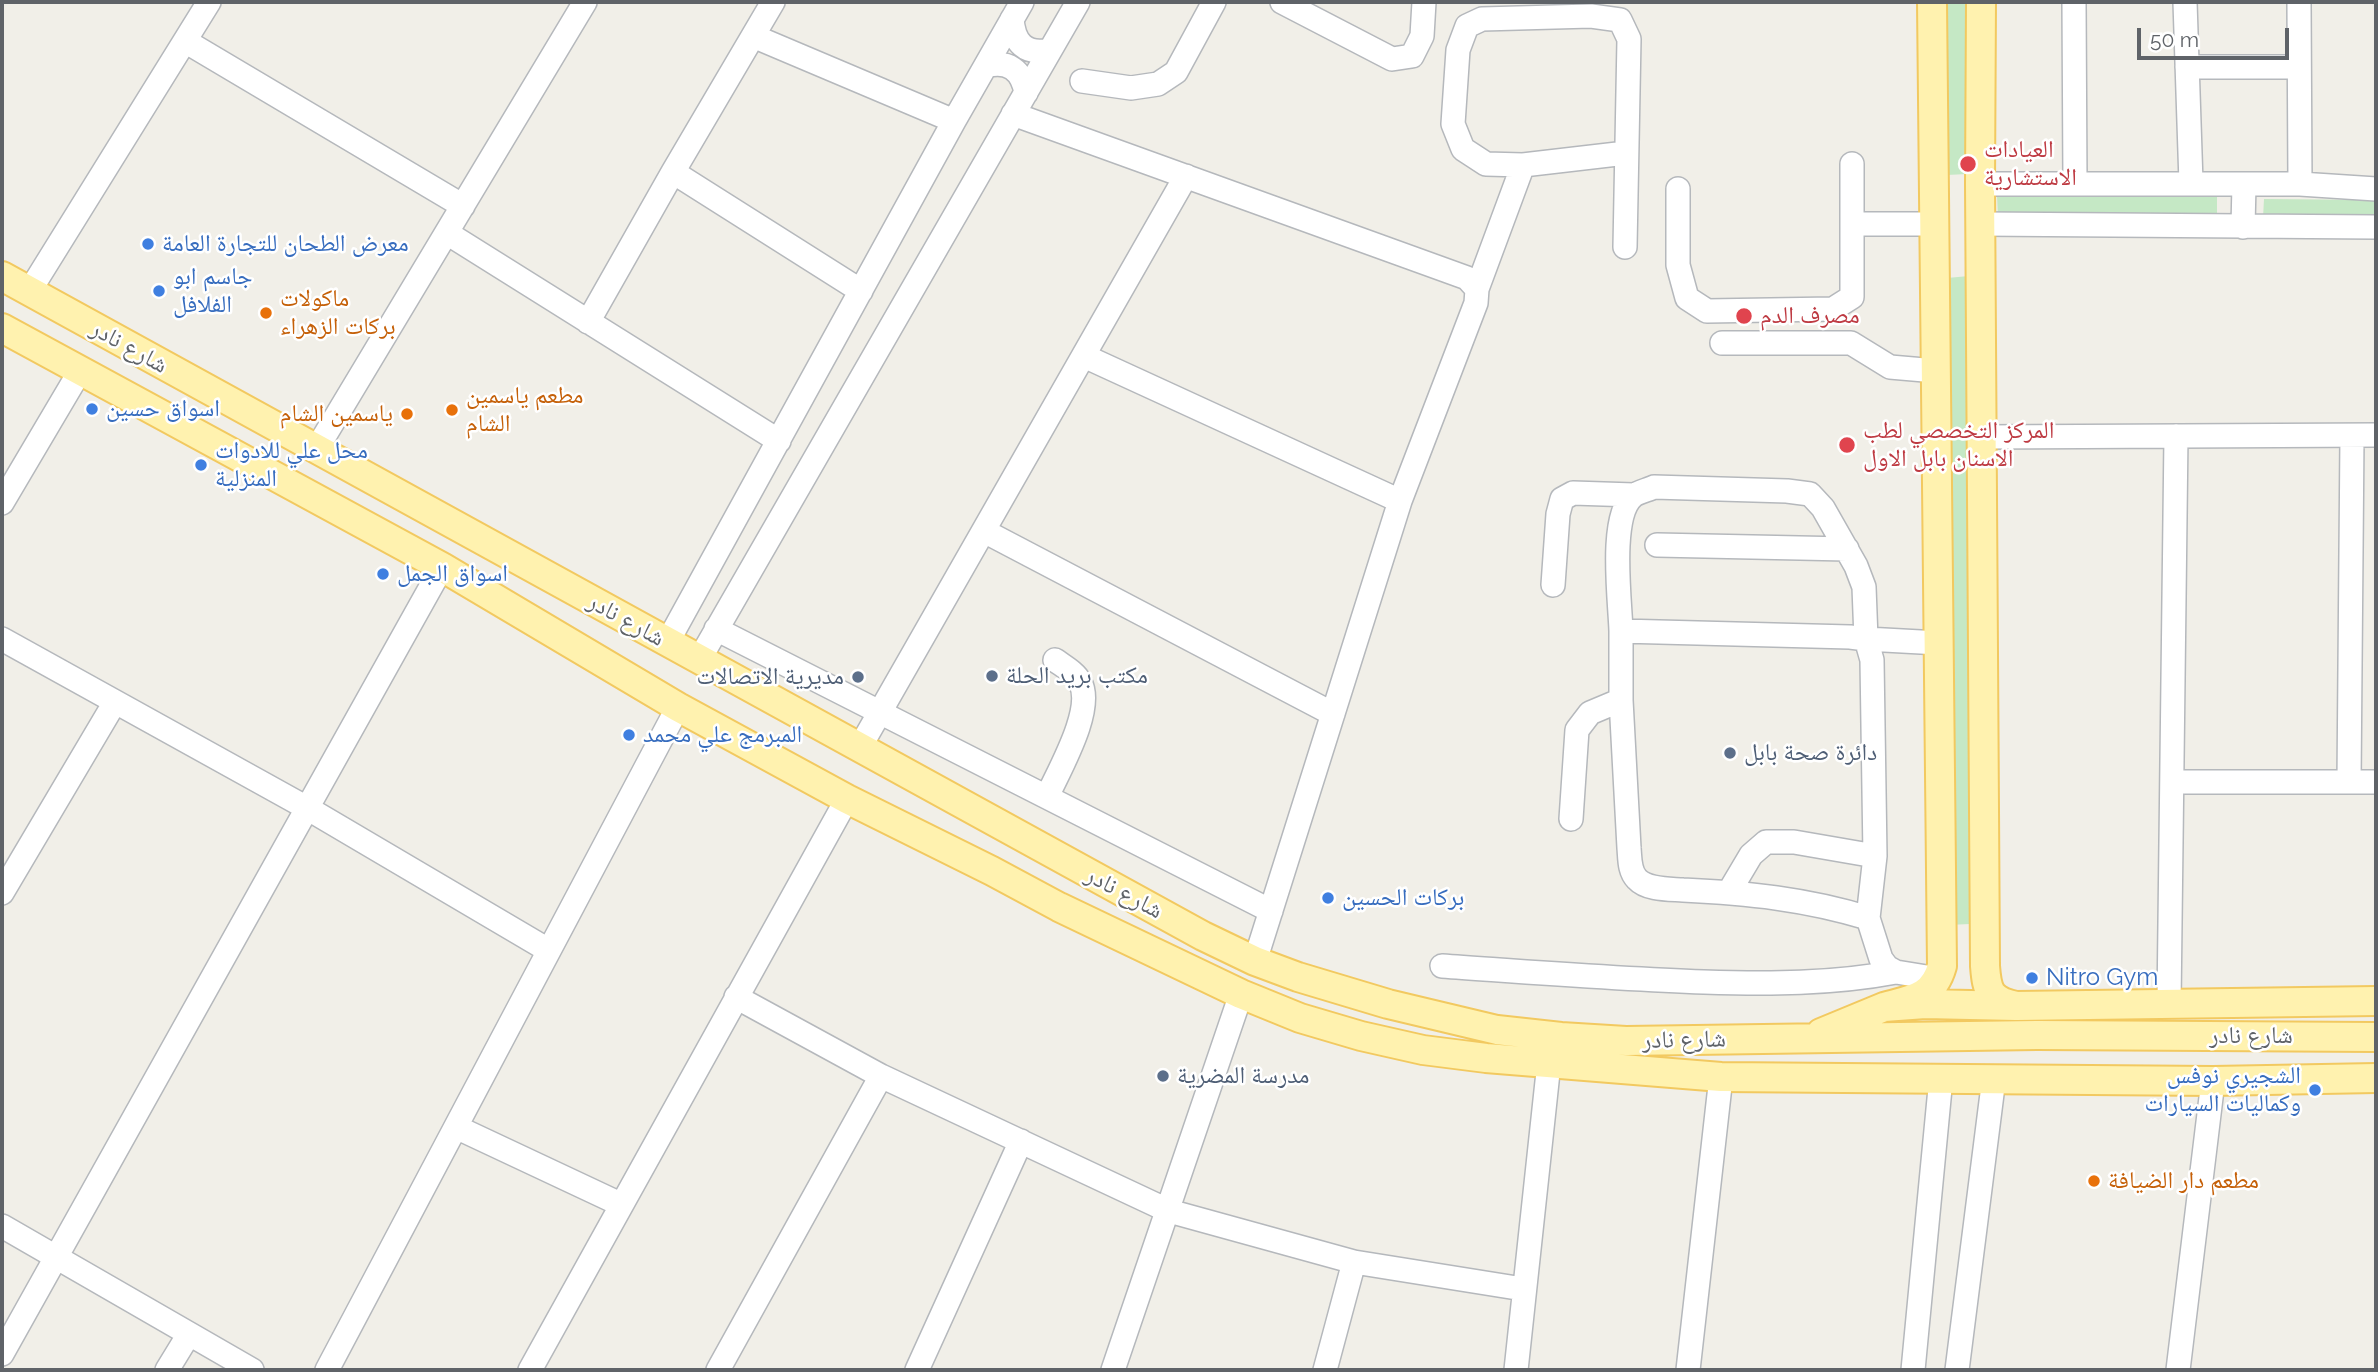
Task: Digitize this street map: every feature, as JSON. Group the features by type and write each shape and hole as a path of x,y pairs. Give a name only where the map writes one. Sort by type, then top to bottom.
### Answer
{"main road":[{"path":"1789,1038 1823,1033 1884,1007 1918,998 1931,989 1942,966 1932,2"},
{"path":"1981,2 1986,982 1996,1000 2016,1006"},
{"name":"شارع نادر","path":"2,276 1203,936 1255,961 1343,992 1497,1030 1626,1041 2038,1035 2376,1037"},
{"name":"شارع نادر","path":"2,328 442,567 678,707 847,799 1059,907 1241,994 1300,1018 1361,1037 1423,1050 1721,1077 2213,1081 2376,1078"},
{"path":"992,871 1006,859 1011,850 1012,831"},
{"path":"1059,907 1060,888 1072,873 1082,870"},
{"path":"1942,930 1945,943 1950,949 1964,953 1977,949 1986,930"},
{"path":"1884,1007 1925,1004 2016,1006 2376,1001"}],"street":[{"path":"29,292 209,2"},
{"path":"316,450 585,2"},
{"path":"588,322 773,2"},
{"path":"699,660 1077,2"},
{"path":"1083,80 1131,88 1158,84 1176,72 1214,2"},
{"path":"1282,2 1392,59 1412,56 1422,36 1423,2"},
{"path":"2074,2 2075,184"},
{"path":"2185,2 2191,183"},
{"path":"2299,2 2300,184"},
{"path":"1017,10 1013,31 1018,42 1030,50 1050,50"},
{"path":"667,643 1017,10"},
{"path":"1625,247 1629,39 1620,20 1591,16 1482,19 1467,26 1458,50 1453,124 1463,149 1486,164 1523,166 1626,153"},
{"path":"752,36 954,121"},
{"path":"185,41 463,206"},
{"path":"986,66 996,64 1013,68 1022,77 1026,93"},
{"path":"2187,67 2298,67"},
{"path":"1013,114 1466,278 1477,289"},
{"path":"1678,189 1678,265 1687,298 1707,310 1833,309 1852,297 1853,164"},
{"path":"1255,961 1400,500 1476,303 1477,289 1523,166"},
{"path":"673,172 861,291"},
{"path":"860,747 1186,176"},
{"path":"1980,184 2300,184 2376,189"},
{"path":"2243,227 2244,184"},
{"path":"1852,224 1934,224"},
{"path":"1981,224 2376,228"},
{"path":"447,233 779,441"},
{"path":"1722,343 1852,343 1890,367 1936,371"},
{"path":"1084,356 1400,500"},
{"path":"2,503 80,371"},
{"path":"1983,437 2376,435"},
{"path":"2169,1004 2176,436"},
{"path":"2349,782 2352,436"},
{"path":"1553,585 1558,514 1562,499 1573,493 1634,495 1654,487 1787,491 1810,494 1823,508 1847,549 1864,587 1866,639 1872,660 1875,856 1868,918 1881,959 1896,972"},
{"path":"1634,495 1621,512 1618,536 1621,700 1631,869 1636,878 1662,889 1755,894 1836,908 1868,918"},
{"path":"984,531 1333,714"},
{"path":"1657,545 1847,549"},
{"path":"2,1354 442,567"},
{"path":"691,598 693,607 708,620 880,712 1271,911"},
{"path":"1620,631 1850,637 1939,643"},
{"path":"2,639 307,808 548,950"},
{"path":"1047,797 1081,719 1085,695 1079,679 1055,660"},
{"path":"1571,819 1577,730 1590,713 1621,700"},
{"path":"2,893 115,702"},
{"path":"327,1370 678,707"},
{"path":"2173,782 2376,782"},
{"path":"530,1370 847,799"},
{"path":"1729,892 1751,855 1766,842 1794,842 1875,856"},
{"path":"1442,966 1649,980 1743,983 1840,981 1896,972 1938,979"},
{"path":"1113,1370 1241,994"},
{"path":"736,997 881,1076 1169,1211 1354,1262 1523,1289"},
{"path":"1516,1370 1549,1063"},
{"path":"718,1370 881,1076"},
{"path":"1688,1370 1721,1077"},
{"path":"1913,1370 1941,1078"},
{"path":"1957,1370 1994,1078"},
{"path":"2178,1370 2213,1081"},
{"path":"456,1127 620,1204"},
{"path":"917,1370 1021,1141"},
{"path":"2,1226 252,1370"},
{"path":"1325,1370 1354,1262"},
{"path":"167,1370 189,1334"}],"green space":[{"path":"1947,2 1968,2 1967,174 1947,175"},
{"path":"2217,195 2217,217 1998,216 1997,196"},
{"path":"2264,199 2376,200 2376,218 2263,218"},
{"path":"1969,276 1970,924 1948,925 1947,278"}],"place":[{"name":"العيادات الاستشارية","path":"1968,164"},
{"name":"معرض الطحان للتجارة العامة","path":"148,244"},
{"name":"جاسم ابو الفلافل","path":"159,291"},
{"name":"ماكولات بركات الزهراء","path":"266,313"},
{"name":"مصرف الدم","path":"1744,316"},
{"name":"اسواق حسين","path":"92,409"},
{"name":"مطعم ياسمين الشام","path":"452,410"},
{"name":"ياسمين الشام","path":"407,414"},
{"name":"المركز التخصصي لطب الاسنان بابل الاول","path":"1847,445"},
{"name":"محل علي للادوات المنزلية","path":"201,465"},
{"name":"اسواق الجمل","path":"383,574"},
{"name":"مكتب بريد الحلة","path":"992,676"},
{"name":"مديرية الاتصالات","path":"858,677"},
{"name":"المبرمج علي محمد","path":"629,735"},
{"name":"دائرة صحة بابل","path":"1730,753"},
{"name":"بركات الحسين","path":"1328,898"},
{"name":"Nitro Gym","path":"2032,978"},
{"name":"مدرسة المضرية","path":"1163,1076"},
{"name":"الشجيري نوفس وكماليات السيارات","path":"2315,1090"},
{"name":"مطعم دار الضيافة","path":"2094,1181"}]}
